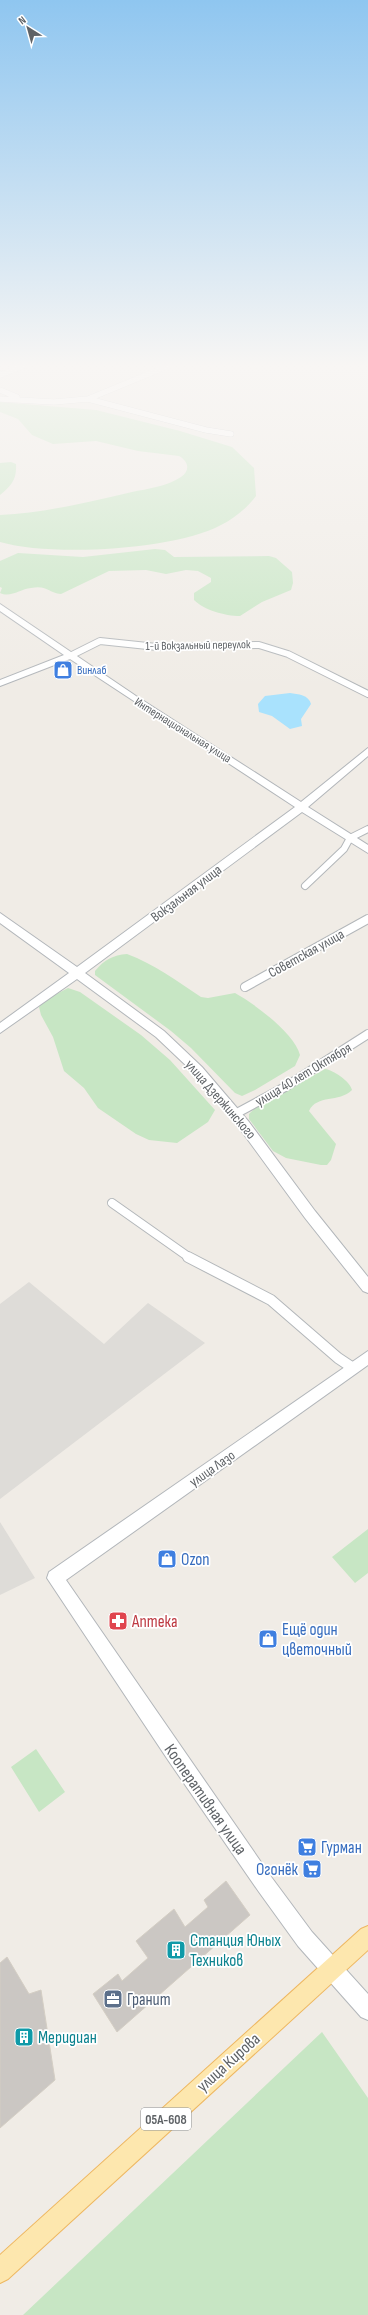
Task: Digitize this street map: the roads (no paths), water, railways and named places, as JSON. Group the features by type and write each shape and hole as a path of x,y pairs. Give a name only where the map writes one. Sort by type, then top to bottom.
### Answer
{"main road":[{"name":"Интернациональная улица","path":"0,607 133,698 303,806 368,850"},
{"path":"0,683 70,656"},
{"name":"Вокзальная улица","path":"0,1029 303,806 368,751"},
{"name":"улица Дзержинского","path":"0,917 167,1040 206,1078 236,1113 303,1204 368,1287"},
{"name":"улица Лазо","path":"55,1578 368,1357"},
{"name":"Кооперативная улица","path":"55,1578 185,1770 296,1927 313,1950 332,1967 368,2010"},
{"name":"улица Кирова","path":"0,2271 332,1967 368,1936"}],"street":[{"name":"1-й Вокзальный переулок","path":"70,656 100,641 157,647 238,644 259,645 288,654 368,694"},
{"path":"305,886 344,849 350,838 368,829"},
{"name":"Советская улица","path":"245,987 368,919"},
{"name":"улица 40 лет Октября","path":"236,1113 285,1087 368,1034"},
{"path":"112,1203 190,1258 271,1300 338,1358 353,1368"}],"water":[{"path":"290,693 306,697 310,701 311,704 301,719 302,726 290,729 272,716 259,712 258,704 265,696"}],"place":[{"name":"Винлаб","path":"63,670"},
{"name":"Ozon","path":"167,1559"},
{"name":"Аптека","path":"118,1621"},
{"name":"Ещё один цветочный","path":"268,1639"},
{"name":"Гурман","path":"307,1847"},
{"name":"Огонёк","path":"312,1869"},
{"name":"Станция Юных Техников","path":"176,1950"},
{"name":"Гранит","path":"113,1999"},
{"name":"Меридиан","path":"24,2037"}]}
